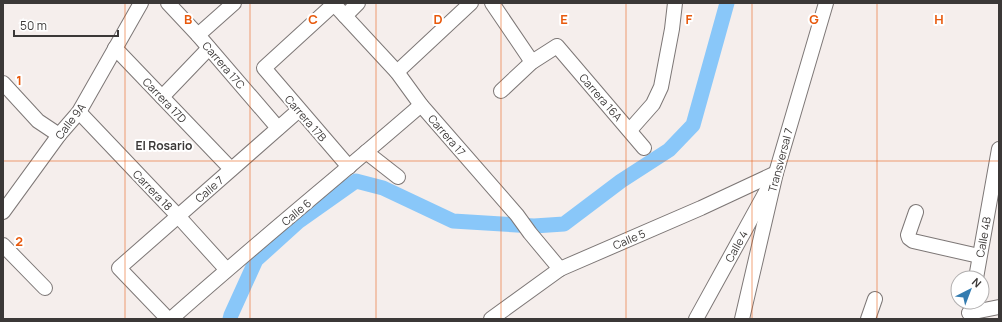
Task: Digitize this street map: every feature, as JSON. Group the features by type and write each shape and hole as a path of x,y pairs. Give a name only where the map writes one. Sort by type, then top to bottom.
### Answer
{"street":[{"name":"Calle 9A","path":"3,212 59,135 79,112 141,3"},
{"name":"Carrera 17C","path":"168,3 198,35 278,128"},
{"path":"198,35 234,3"},
{"name":"Carrera 17","path":"334,3 397,72 421,105 517,215 560,269"},
{"name":"Carrera 17B","path":"334,3 264,68 349,167"},
{"path":"345,16 358,3"},
{"path":"397,72 471,3"},
{"path":"492,3 532,62 501,91"},
{"path":"630,130 653,104 661,87 672,29 675,3"},
{"name":"Transversal 7","path":"742,319 776,173 826,3"},
{"name":"Carrera 16A","path":"532,62 557,46 644,148"},
{"name":"Carrera 17D","path":"115,48 231,169"},
{"path":"162,96 209,48"},
{"path":"3,83 38,121 59,135"},
{"name":"Calle 6","path":"170,319 421,105"},
{"name":"Calle 7","path":"170,319 119,268 299,110"},
{"name":"Carrera 18","path":"79,112 178,216 226,270"},
{"name":"Calle 4B","path":"977,270 999,149"},
{"path":"366,152 398,177"},
{"name":"Calle 5","path":"491,319 560,269 701,208 776,173"},
{"name":"Calle 4","path":"696,319 776,173"},
{"path":"916,212 908,235 913,241 980,256"},
{"path":"3,245 45,288"},
{"path":"868,319 875,299"},
{"path":"970,311 999,307"}],"waterway":[{"path":"230,319 256,260 298,222 356,181 383,188 453,221 534,226 564,224 621,181 669,150 693,125 727,3"}],"district":[{"name":"El Rosario","path":"164,145"}]}
